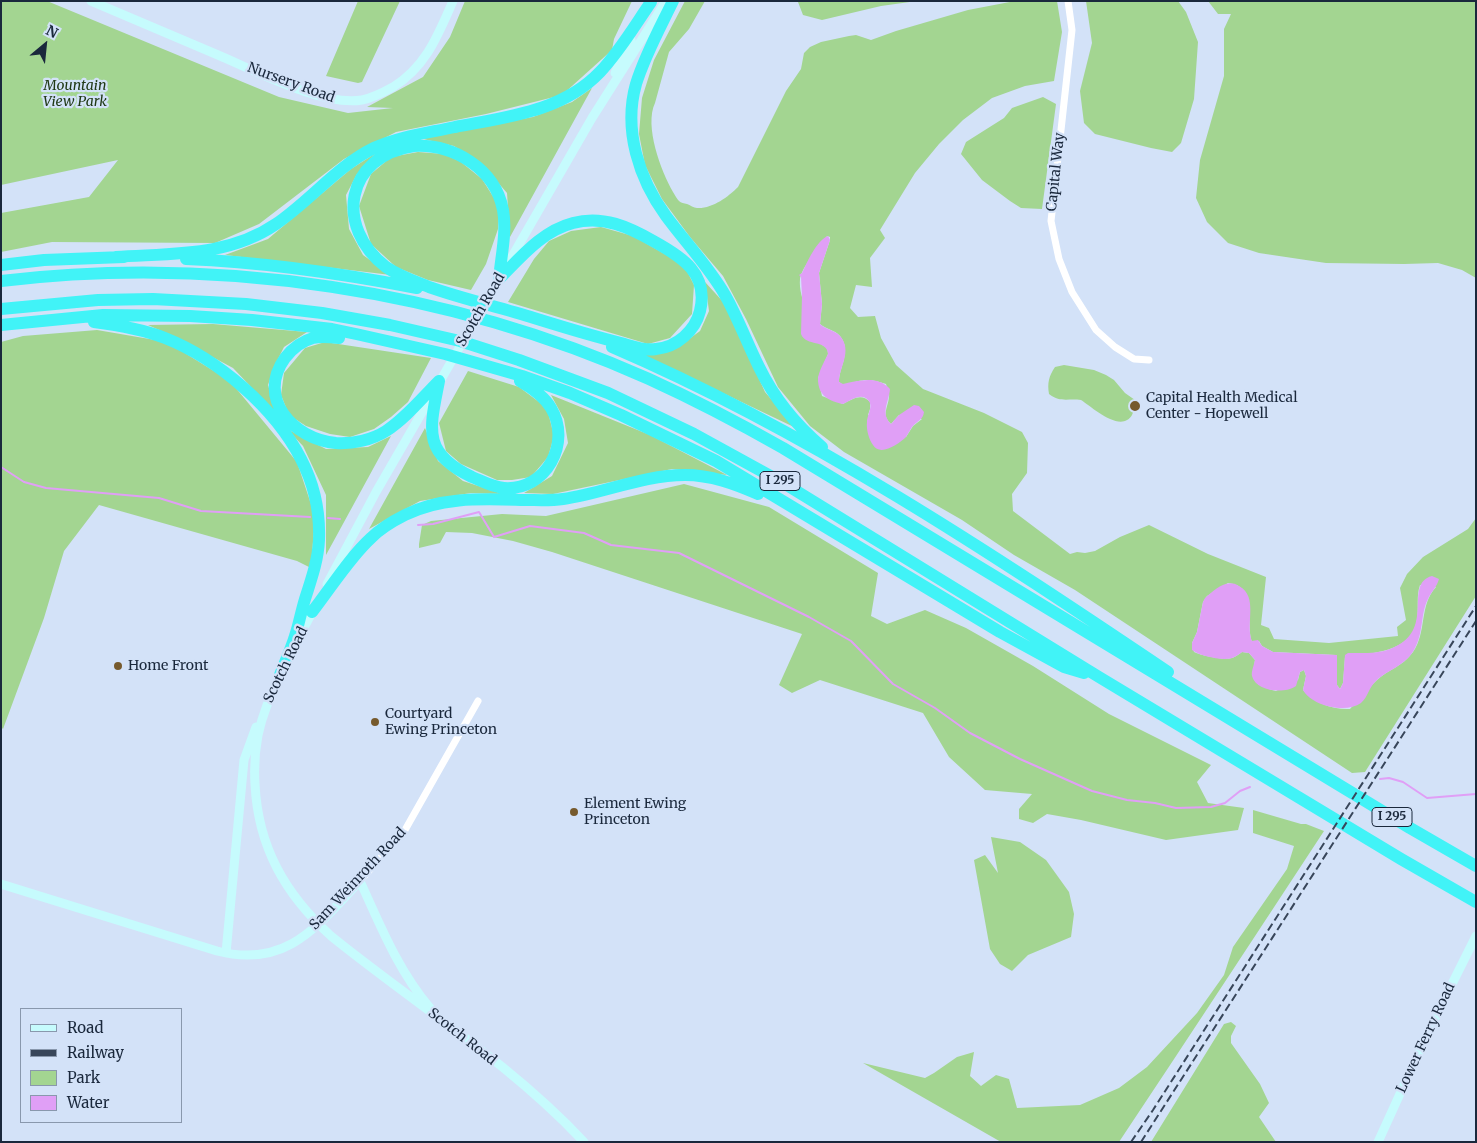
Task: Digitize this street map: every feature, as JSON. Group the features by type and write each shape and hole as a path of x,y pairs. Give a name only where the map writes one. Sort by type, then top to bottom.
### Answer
{"highway":[{"path":"1,264 207,250 241,243 277,224 349,164 373,149 412,136 525,113 561,101 580,89 600,72 613,57 651,1"},
{"path":"673,1 644,62 635,90 632,113 633,133 636,154 642,173 650,193 661,209 720,286 759,368 775,395 813,440 856,473"},
{"path":"420,146 444,148 473,163 488,178 498,194 504,214 504,235 499,279 525,252 550,232 574,222 600,220 628,227 683,259 696,276 700,285 701,306 694,325 682,339 666,347 642,349 449,294 418,283 387,268 368,248 357,226 353,203 355,191 359,180 372,163 394,150 420,146"},
{"path":"116,257 263,264 327,272 449,294"},
{"name":"I 295","path":"1,281 65,275 137,273 211,275 302,283 379,295 452,311 587,354 680,394 731,419 783,448 1476,866"},
{"name":"I 295","path":"1,309 98,300 153,299 246,304 322,313 390,325 460,341 563,375 630,402 679,426 785,484 1099,677 1476,902"},
{"path":"1,325 103,315 221,317 332,330 424,350 522,376 595,403 716,462 1027,647 1064,667 1099,677"},
{"path":"42,321 94,322 122,326 153,334 182,346 214,363 232,377 269,414 288,438 302,459 313,490 318,514 319,542 314,570 295,636 280,675"},
{"path":"554,324 688,381 762,419 856,473 944,526 1068,605 1308,766"},
{"path":"424,350 372,341 339,338 319,337 306,341 292,350 280,367 276,387 280,408 290,423 308,436 330,442 357,442 376,436 399,422 439,382"},
{"path":"439,382 432,430 437,448 444,459 451,466 464,473 496,486 513,488 529,483 546,471 555,456 559,438 555,416 548,403 534,389 507,375 477,364"},
{"path":"312,612 362,546 381,529 416,510 435,504 457,501 490,499 555,500 661,477 703,476 736,484 783,505 859,547"}],"main road":[{"name":"Nursery Road","path":"91,1 285,83 324,98 341,101 362,100 384,92 404,80 420,65 432,47 453,1"},
{"name":"Scotch Road","path":"592,118 651,1"},
{"name":"Scotch Road","path":"584,1142 523,1084 345,947 318,924 298,902 272,858 263,834 256,795 255,765 258,736 266,707 280,675 376,492 592,118 666,1"},
{"path":"226,953 244,760 250,740 266,707"},
{"path":"360,881 391,948 407,977 428,1006 448,1026"},
{"name":"Sam Weinroth Road","path":"1,884 226,953 242,956 275,951 299,940 318,924 360,881"},
{"name":"Lower Ferry Road","path":"1378,1142 1430,1028 1476,936"}],"street":[{"name":"Capital Way","path":"1068,1 1072,30 1051,221 1059,259 1072,292 1096,330 1134,359 1149,360"},
{"name":"Sam Weinroth Road","path":"360,881 405,830 478,701"}],"green space":[{"name":"Mountain View Park","path":"1,1 47,1 279,97 348,113 393,108 367,107 423,77 450,37 465,1 632,1 614,39 612,50 562,95 486,114 396,132 344,159 259,224 215,243 52,242 1,252 1,213 89,197 118,160 1,185"},
{"path":"358,1 400,1 362,82 358,83 326,76"},
{"path":"685,1 705,1 689,29 669,52 652,113 651,124 659,161 673,192 681,202 696,208 703,208 719,202 738,187 786,91 801,69 804,53 810,47 821,42 856,35 871,40 968,10 1015,1 1057,1 1062,32 1054,81 1025,86 992,98 963,120 939,144 915,173 880,230 885,238 870,258 872,287 856,285 850,308 858,317 875,316 881,338 896,365 923,389 984,413 1022,432 1028,443 1027,473 1012,494 1013,511 1070,554 1095,551 1120,537 1149,525 1208,554 1266,577 1261,625 1269,628 1274,639 1329,643 1398,636 1397,627 1406,620 1400,588 1407,574 1423,557 1468,529 1476,518 1476,596 1365,772 1352,773 1075,590 1014,555 962,520 844,452 810,426 778,387 746,319 723,276 690,237 662,199 645,165 639,134 642,98 654,60","holes":["827,236 830,237 830,240 819,273 822,304 820,324 838,334 845,347 839,382 843,385 874,380 886,384 889,392 886,418 891,424 899,415 922,419 913,426 906,437 868,415 870,402 867,399 860,397 843,404 822,396 818,378 828,351 822,345 807,312 801,295 800,279 801,274","1228,583 1238,586 1248,598 1252,642 1259,641 1262,646 1273,652 1336,655 1337,685 1340,689 1343,683 1345,657 1388,649 1399,645 1407,639 1413,631 1417,620 1420,585 1436,587 1427,602 1420,636 1413,652 1404,661 1377,680 1350,709 1344,709 1324,705 1307,695 1303,690 1306,676 1304,670 1300,672 1298,680 1276,691 1263,687 1256,682 1254,678 1255,660 1249,653 1242,652 1232,658 1223,658 1194,652 1192,643 1197,632 1203,602 1207,596"]},
{"path":"917,1 881,6 822,20 803,15 798,2"},
{"path":"1086,1 1178,1 1186,12 1198,42 1194,99 1181,143 1172,152 1095,134 1084,123 1080,91 1092,43"},
{"path":"1208,1 1476,1 1476,278 1462,270 1438,263 1326,263 1259,253 1228,243 1207,222 1196,198 1200,160 1224,76 1224,29 1231,14 1218,14"},
{"path":"592,88 510,237 507,193 482,164 454,146 419,138 533,117 572,102"},
{"path":"1043,97 1056,104 1042,209 1021,208 982,180 961,154 966,142 1004,118 1012,108"},
{"path":"418,152 444,154 461,162 482,179 499,206 498,229 486,264 471,290 428,280 396,267 371,244 359,206 371,174 391,157"},
{"path":"376,153 357,174 346,195 349,229 363,255 391,275 225,255 268,239 351,169"},
{"path":"601,227 633,236 684,265 694,285 692,314 670,338 648,344 508,302 534,259 549,241 571,231"},
{"path":"705,282 726,305 765,392 796,428 643,355 677,348 700,331 709,311"},
{"path":"213,324 307,332 284,347 275,365 268,385 277,414 233,368 148,325"},
{"path":"97,330 167,342 230,381 297,462 315,516 311,568 297,561 99,505 64,551 44,618 3,729 1,727 1,342 23,336"},
{"path":"325,342 431,358 408,402 391,417 374,429 350,437 330,434 306,426 289,415 281,395 284,373 305,348"},
{"path":"1064,365 1094,370 1114,380 1125,393 1135,400 1132,415 1127,420 1121,422 1106,417 1081,400 1053,397 1049,394 1048,383 1051,373 1055,367"},
{"path":"468,371 519,387 547,408 554,436 548,457 531,477 497,480 461,464 446,451 439,423"},
{"path":"551,395 650,435 727,475 672,469 553,494 524,493 552,476 568,443 564,419"},
{"path":"425,428 438,461 463,481 503,494 471,493 420,501 369,529"},
{"path":"287,429 326,449 368,447 391,436 326,555 326,495 303,446"},
{"path":"684,484 769,507 878,573 871,616 887,624 925,610 966,628 1033,666 1109,714 1211,765 1197,782 1208,803 1244,808 1238,830 1166,840 1047,814 1033,823 1019,819 1019,809 1032,794 985,790 949,757 923,713 820,680 792,693 779,685 802,634 513,541 472,533 446,532 440,543 419,548 422,525 431,521 502,514 546,516"},
{"path":"1253,810 1306,824 1324,831 1119,1142 1001,1142 863,1063 925,1078 957,1057 974,1052 970,1076 981,1086 996,1075 1009,1079 1017,1108 1080,1105 1119,1088 1147,1067 1197,1013 1224,975 1233,947 1287,869 1294,846 1253,833"},
{"path":"991,837 1020,842 1046,860 1069,892 1074,914 1071,937 1028,955 1012,971 1000,964 990,949 974,860 985,855 998,873"},
{"path":"1231,1022 1236,1026 1231,1036 1231,1043 1260,1084 1269,1103 1259,1117 1276,1142 1151,1142 1224,1024"}],"water":[{"path":"828,236 830,240 819,273 822,304 820,324 838,334 844,342 845,353 839,382 843,384 874,380 890,389 886,416 891,424 899,415 914,405 919,406 924,412 906,437 885,450 876,448 869,437 867,419 870,411 870,402 868,400 859,397 843,404 833,401 822,394 818,385 818,379 828,354 827,349 824,346 807,340 801,334 802,296 801,277 799,275 802,273 816,247"},
{"path":"1432,576 1439,579 1429,596 1414,650 1406,660 1376,681 1363,701 1355,706 1347,708 1330,707 1307,696 1303,690 1306,676 1304,670 1300,672 1296,686 1285,690 1271,690 1259,685 1252,676 1255,660 1249,653 1242,652 1232,658 1223,659 1206,656 1192,650 1192,643 1197,632 1205,598 1225,584 1234,584 1245,591 1248,597 1252,641 1258,640 1262,646 1273,652 1337,655 1337,685 1340,689 1343,683 1345,655 1348,653 1385,651 1404,641 1413,631 1420,588 1424,581"}],"waterway":[{"path":"1,467 24,482 46,488 159,498 201,511 310,517"},
{"path":"418,525 433,524 479,512 494,537 530,526 584,533 611,545 679,553 809,617 851,641 893,684 935,708 970,733 1020,759 1092,791 1127,800 1155,803 1176,808 1211,807 1225,803 1240,791 1250,787"},
{"path":"328,518 340,519"},
{"path":"1380,779 1389,778 1403,782 1427,798 1476,794"}],"railway":[{"path":"1131,1142 1476,606"},
{"path":"1141,1142 1476,621"}],"place":[{"name":"Capital Health Medical Center - Hopewell","path":"1135,406"},
{"name":"Home Front","path":"118,666"},
{"name":"Courtyard Ewing Princeton","path":"375,722"},
{"name":"Element Ewing Princeton","path":"574,812"}]}
